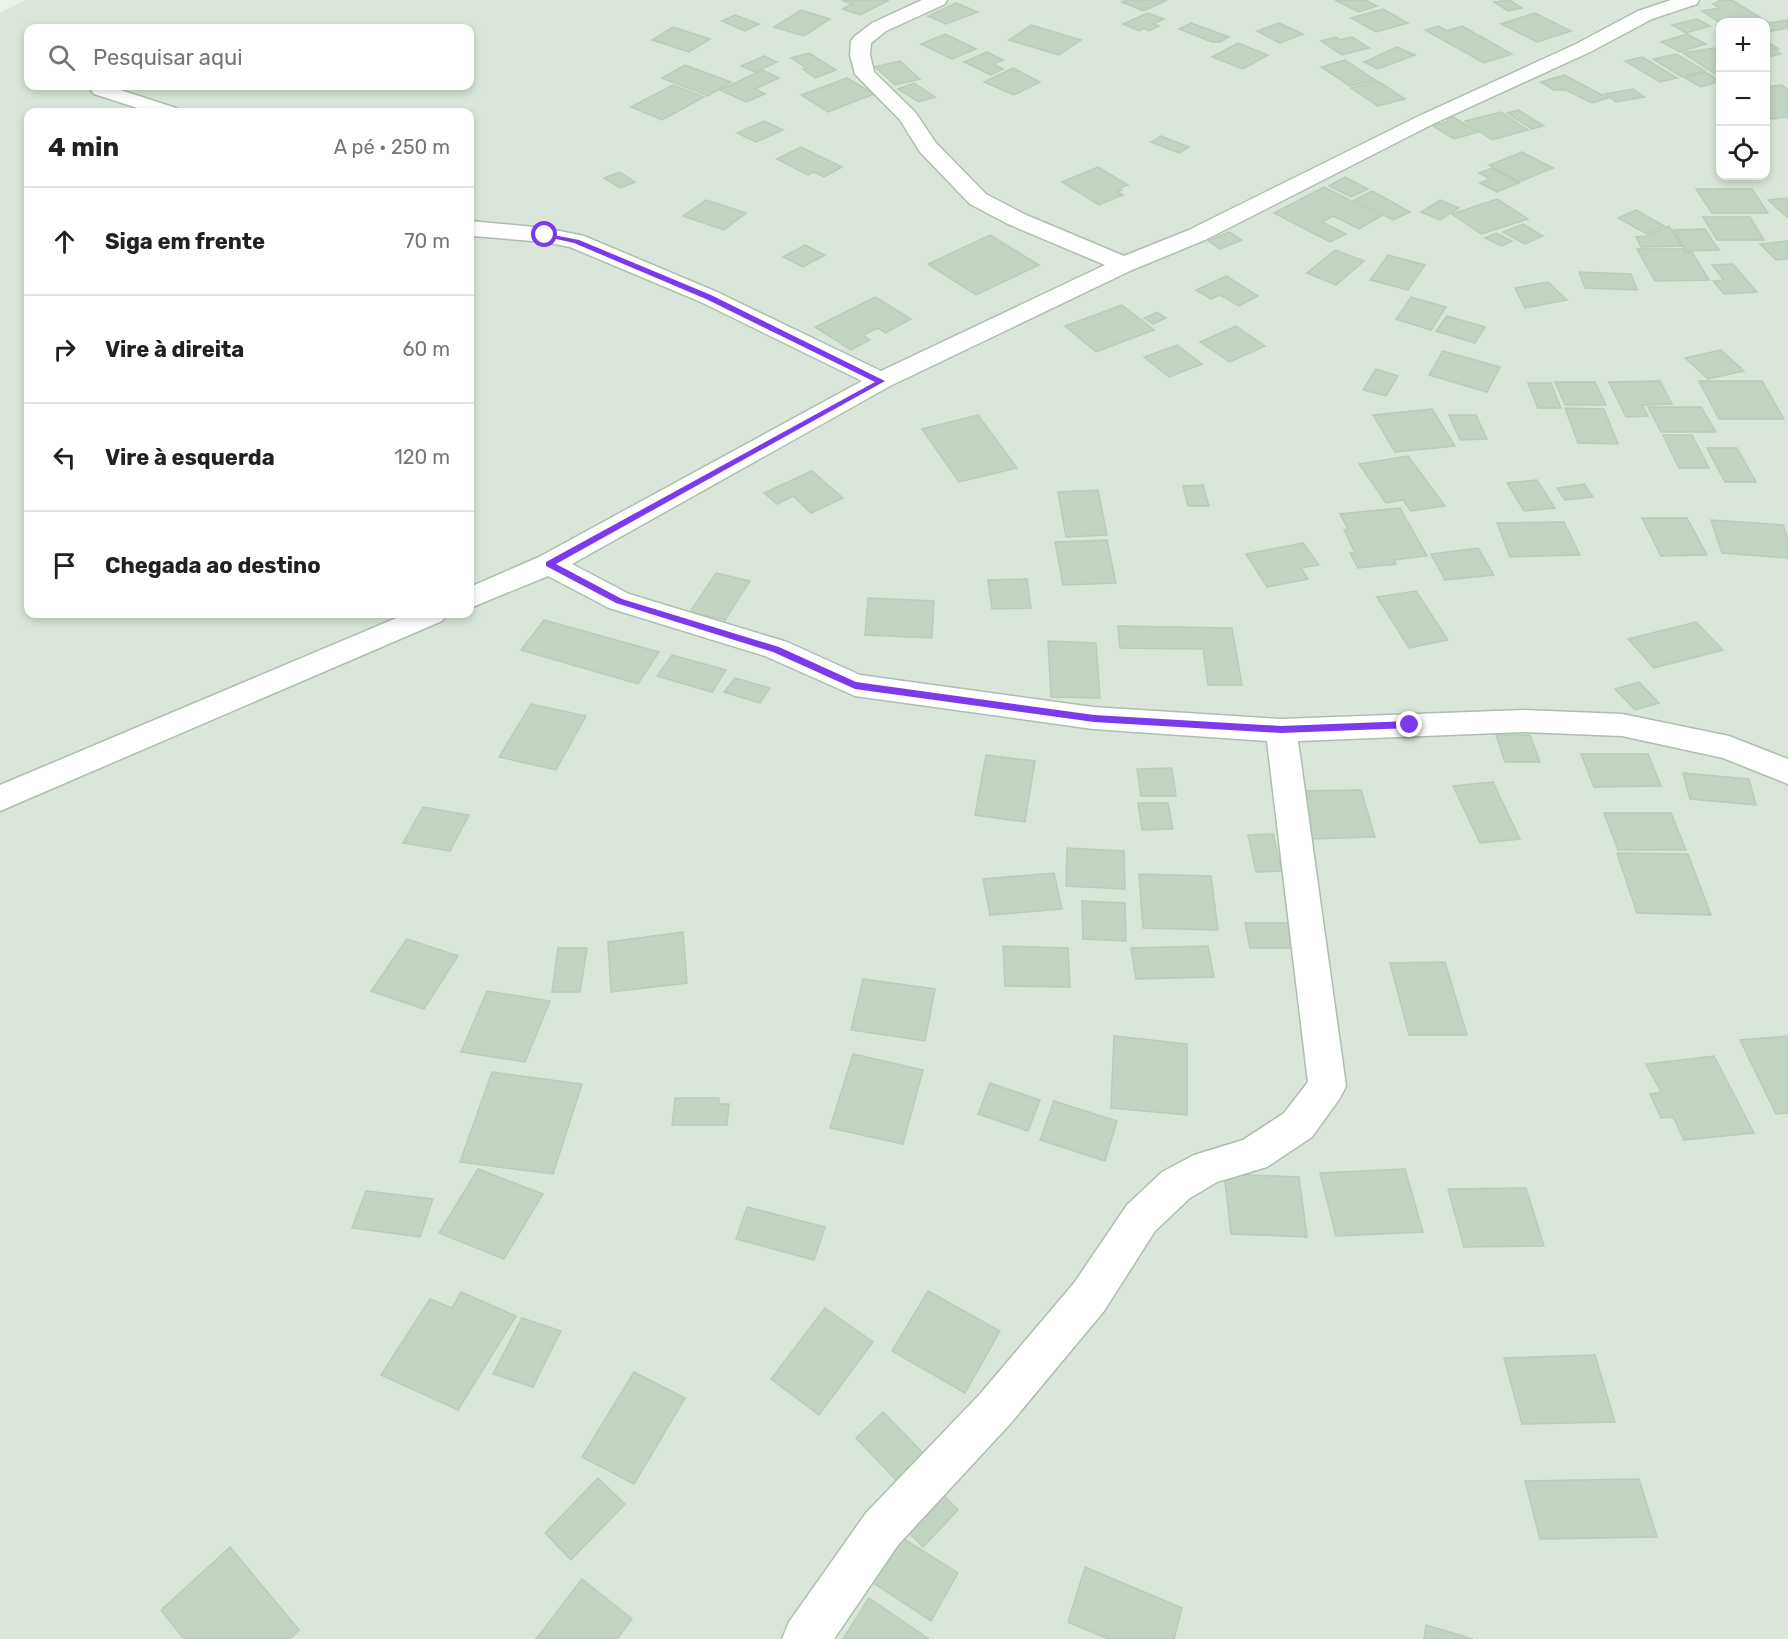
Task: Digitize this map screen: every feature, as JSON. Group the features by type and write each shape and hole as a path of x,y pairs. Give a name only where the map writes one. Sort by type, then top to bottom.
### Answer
{"street":[{"path":"938,0 879,27 861,41 860,55 865,74 884,90 908,116 928,147 978,199 1016,219 1070,240 1124,265"},
{"path":"474,596 549,564 881,381 1124,265 1197,235 1426,120 1583,48 1645,15 1690,0"},
{"path":"101,90 157,108"},
{"path":"474,229 511,234 545,235 576,241 709,297 881,381"},
{"path":"549,564 619,601 776,649 855,685 1094,718 1281,730 1524,721 1622,725 1729,748 1788,772"},
{"path":"0,799 423,618"},
{"path":"806,1639 882,1529 995,1409 1089,1297 1141,1218 1176,1185 1208,1167 1253,1155 1298,1125 1328,1086 1281,730"}],"shaded area":[{"path":"25,0 1788,0 1788,1639 0,1639 0,13"}],"building":[{"path":"842,0 889,0 860,15 843,9 852,4"},
{"path":"1167,0 1144,11 1122,2"},
{"path":"1335,0 1366,0 1377,6 1359,12"},
{"path":"1509,0 1522,8 1508,11 1494,2"},
{"path":"1721,0 1732,0 1761,18 1716,18 1716,20 1702,11 1719,8 1713,4"},
{"path":"956,3 978,12 946,24 928,16"},
{"path":"1383,9 1408,23 1376,32 1351,18"},
{"path":"801,10 830,19 804,36 774,27"},
{"path":"1148,13 1164,19 1153,24 1159,26 1149,31 1144,28 1139,31 1123,24"},
{"path":"1535,13 1571,31 1537,42 1501,24"},
{"path":"735,15 759,24 745,31 722,21"},
{"path":"1697,19 1710,26 1686,33 1672,25"},
{"path":"1788,20 1788,28 1770,31 1770,23"},
{"path":"1191,23 1229,37 1220,42 1212,42 1179,29"},
{"path":"1279,23 1303,34 1280,43 1257,31"},
{"path":"1031,25 1081,40 1059,55 1009,40"},
{"path":"1438,26 1447,31 1462,26 1512,54 1484,63 1425,30"},
{"path":"673,27 710,39 689,52 652,40"},
{"path":"945,34 976,49 952,59 921,44"},
{"path":"1687,34 1706,44 1680,52 1661,42"},
{"path":"1336,37 1340,40 1352,37 1369,48 1342,55 1321,41"},
{"path":"1238,43 1268,55 1243,69 1212,57"},
{"path":"1770,43 1779,49 1774,49 1781,54 1770,56"},
{"path":"1397,47 1415,55 1378,69 1364,62"},
{"path":"1714,48 1716,50 1716,74 1715,74 1683,53"},
{"path":"987,52 1003,60 993,64 1003,69 991,75 964,62"},
{"path":"809,53 836,70 815,78 803,69 807,68 791,58"},
{"path":"1676,54 1705,71 1682,77 1653,59"},
{"path":"764,56 777,62 755,72 741,66"},
{"path":"1642,57 1677,78 1660,82 1625,61"},
{"path":"1345,60 1375,80 1350,86 1321,67"},
{"path":"900,61 920,79 895,85 875,67"},
{"path":"685,65 731,82 708,96 662,78"},
{"path":"1013,68 1040,82 1014,95 984,82"},
{"path":"762,70 779,78 755,89 765,94 746,102 720,90"},
{"path":"1705,72 1716,79 1716,82 1701,87 1685,78"},
{"path":"1564,75 1608,98 1592,103 1566,90 1554,90 1541,82"},
{"path":"847,78 874,94 828,112 801,95"},
{"path":"1378,81 1405,99 1378,106 1351,88"},
{"path":"914,83 935,97 919,102 898,89"},
{"path":"673,85 704,97 662,120 631,107"},
{"path":"1782,85 1788,90 1788,117 1770,119 1770,86"},
{"path":"1633,89 1644,97 1616,102 1605,94"},
{"path":"1518,110 1544,126 1532,129 1507,113"},
{"path":"1501,112 1528,130 1492,140 1465,121"},
{"path":"1453,117 1478,132 1454,139 1433,126 1449,121 1446,119"},
{"path":"764,121 783,130 756,142 737,133"},
{"path":"1161,136 1189,147 1179,153 1151,142"},
{"path":"801,147 842,167 824,177 814,172 808,175 777,159"},
{"path":"1522,152 1553,168 1519,182 1489,165"},
{"path":"1098,167 1128,185 1117,192 1123,195 1099,205 1062,182"},
{"path":"1492,168 1519,183 1497,192 1480,183 1490,179 1479,173"},
{"path":"620,172 635,182 620,188 604,178"},
{"path":"1345,177 1368,189 1351,197 1329,186"},
{"path":"1324,187 1381,216 1359,229 1333,216 1322,222 1346,234 1330,242 1274,213"},
{"path":"1696,189 1752,189 1768,213 1712,213"},
{"path":"1372,191 1410,212 1393,220 1354,200"},
{"path":"1788,198 1788,218 1768,200"},
{"path":"1497,199 1528,219 1481,234 1452,214"},
{"path":"706,200 746,213 724,230 683,216"},
{"path":"1440,200 1459,208 1440,220 1421,212"},
{"path":"1636,210 1664,226 1647,234 1618,218"},
{"path":"1703,217 1750,217 1764,240 1717,240"},
{"path":"1523,224 1543,236 1525,244 1503,232"},
{"path":"1669,226 1682,246 1641,247 1636,237 1647,236"},
{"path":"1705,229 1719,250 1686,251 1674,230"},
{"path":"1229,232 1242,240 1220,249 1208,241"},
{"path":"1496,233 1512,241 1502,246 1485,238"},
{"path":"990,235 1039,265 976,295 928,264"},
{"path":"1788,241 1788,259 1776,260 1760,244"},
{"path":"805,245 825,255 803,267 783,257"},
{"path":"1637,249 1683,249 1685,252 1692,252 1709,280 1655,281"},
{"path":"1335,250 1364,261 1336,285 1307,273"},
{"path":"1388,255 1425,265 1408,290 1370,280"},
{"path":"1733,264 1757,292 1724,294 1713,281 1724,280 1712,265"},
{"path":"1579,272 1631,274 1637,290 1585,288"},
{"path":"1226,276 1258,296 1239,306 1220,295 1211,299 1196,290"},
{"path":"1548,282 1567,300 1525,308 1515,288"},
{"path":"875,297 911,319 885,333 878,328 863,335 870,340 851,350 815,327"},
{"path":"1411,297 1446,307 1431,330 1396,319"},
{"path":"1122,305 1154,330 1096,352 1065,326"},
{"path":"1157,312 1166,318 1153,324 1144,318"},
{"path":"1447,316 1485,327 1475,343 1436,331"},
{"path":"1236,326 1265,346 1230,362 1200,342"},
{"path":"1177,345 1202,364 1169,377 1144,357"},
{"path":"1721,350 1744,371 1708,379 1685,358"},
{"path":"1443,351 1500,367 1487,392 1429,375"},
{"path":"1376,369 1398,376 1386,396 1363,390"},
{"path":"1660,381 1672,404 1642,405 1648,416 1626,417 1609,382"},
{"path":"1699,381 1762,381 1784,419 1719,419"},
{"path":"1555,382 1595,382 1606,405 1565,405"},
{"path":"1528,383 1551,383 1561,408 1538,408"},
{"path":"1648,407 1701,407 1716,432 1661,432"},
{"path":"1565,408 1604,409 1618,444 1578,443"},
{"path":"1432,409 1455,446 1395,452 1373,415"},
{"path":"978,415 1017,468 959,482 922,429"},
{"path":"1449,415 1476,415 1487,439 1460,440"},
{"path":"1663,435 1692,435 1709,468 1679,468"},
{"path":"1707,448 1737,448 1756,482 1725,482"},
{"path":"1408,456 1445,506 1411,511 1403,500 1386,503 1359,464"},
{"path":"812,471 843,498 811,513 793,496 777,504 764,493"},
{"path":"1537,480 1555,508 1524,511 1507,483"},
{"path":"1584,484 1593,497 1565,500 1557,488"},
{"path":"1203,485 1209,506 1188,506 1183,486"},
{"path":"1098,490 1107,535 1066,537 1058,492"},
{"path":"1400,508 1427,556 1394,560 1396,564 1358,568 1350,553 1355,553 1344,530 1348,529 1340,514"},
{"path":"1642,518 1687,518 1707,555 1661,556"},
{"path":"1711,520 1783,525 1788,538 1788,558 1722,553"},
{"path":"1564,522 1580,555 1510,557 1497,523"},
{"path":"1107,540 1116,583 1063,585 1055,542"},
{"path":"1303,543 1319,565 1301,568 1308,579 1267,587 1246,554"},
{"path":"1478,548 1494,575 1445,580 1431,554"},
{"path":"716,573 750,581 725,620 690,612"},
{"path":"1027,579 1031,608 992,609 988,580"},
{"path":"1416,591 1448,640 1409,648 1377,597"},
{"path":"868,598 934,601 932,638 865,635"},
{"path":"544,620 659,652 638,684 521,650"},
{"path":"1696,622 1723,650 1654,668 1628,639"},
{"path":"1118,626 1232,628 1242,685 1208,685 1203,649 1120,648"},
{"path":"1048,641 1096,643 1100,698 1051,697"},
{"path":"672,655 726,670 712,692 657,676"},
{"path":"735,678 770,688 760,703 724,692"},
{"path":"1639,682 1659,703 1635,710 1615,689"},
{"path":"531,704 586,716 556,770 499,757"},
{"path":"1496,735 1530,735 1540,762 1505,762"},
{"path":"1581,754 1648,754 1661,786 1594,787"},
{"path":"986,755 1035,761 1025,822 975,815"},
{"path":"1172,768 1176,796 1141,796 1137,769"},
{"path":"1683,773 1749,779 1756,805 1690,799"},
{"path":"1493,782 1520,839 1480,843 1453,786"},
{"path":"1361,790 1375,837 1310,839 1299,791"},
{"path":"1138,803 1168,803 1173,829 1142,830"},
{"path":"423,807 469,815 450,851 403,843"},
{"path":"1604,813 1671,813 1686,850 1618,850"},
{"path":"1273,834 1282,871 1256,872 1248,835"},
{"path":"1067,848 1124,851 1125,889 1066,886"},
{"path":"1617,853 1688,854 1711,915 1637,913"},
{"path":"1054,873 1062,909 990,915 983,879"},
{"path":"1139,874 1211,876 1218,930 1143,928"},
{"path":"1082,901 1125,903 1126,941 1083,939"},
{"path":"1245,923 1291,923 1295,948 1250,948"},
{"path":"683,932 687,983 611,992 608,942"},
{"path":"407,939 458,956 424,1009 371,991"},
{"path":"1003,946 1068,948 1070,987 1005,986"},
{"path":"1208,946 1214,977 1136,979 1131,948"},
{"path":"558,948 587,948 580,992 552,992"},
{"path":"1445,962 1467,1035 1409,1035 1390,963"},
{"path":"863,979 935,989 925,1041 851,1030"},
{"path":"487,991 550,1001 525,1062 461,1052"},
{"path":"1114,1036 1187,1044 1187,1115 1111,1108"},
{"path":"1788,1036 1788,1113 1776,1114 1740,1040"},
{"path":"853,1054 923,1070 903,1144 830,1128"},
{"path":"1714,1056 1754,1133 1684,1140 1673,1117 1661,1118 1650,1094 1661,1092 1646,1064"},
{"path":"492,1072 582,1084 553,1174 460,1162"},
{"path":"990,1083 1040,1100 1028,1131 978,1114"},
{"path":"675,1098 719,1098 719,1104 729,1104 727,1125 672,1125"},
{"path":"1054,1101 1117,1121 1105,1161 1040,1140"},
{"path":"478,1169 543,1194 504,1259 439,1233"},
{"path":"1405,1169 1423,1232 1336,1236 1320,1173"},
{"path":"1224,1174 1299,1177 1307,1237 1231,1234"},
{"path":"1526,1188 1544,1246 1464,1247 1448,1189"},
{"path":"366,1191 433,1199 420,1237 352,1228"},
{"path":"747,1207 825,1227 814,1260 736,1239"},
{"path":"928,1291 1000,1331 965,1393 892,1351"},
{"path":"461,1292 516,1316 458,1410 381,1375 430,1299 452,1308"},
{"path":"825,1308 873,1342 819,1415 771,1379"},
{"path":"522,1318 561,1331 533,1387 493,1374"},
{"path":"1595,1355 1615,1422 1522,1424 1504,1358"},
{"path":"634,1372 685,1398 634,1484 582,1457"},
{"path":"883,1412 923,1453 896,1480 856,1438"},
{"path":"598,1478 625,1504 571,1560 545,1533"},
{"path":"1639,1479 1657,1537 1540,1539 1525,1481"},
{"path":"935,1486 958,1510 923,1547 900,1524"},
{"path":"896,1534 958,1573 931,1621 869,1580"},
{"path":"230,1547 299,1630 290,1639 184,1639 161,1610"},
{"path":"1085,1567 1182,1608 1174,1639 1108,1639 1068,1622"},
{"path":"582,1579 632,1619 617,1639 536,1639"},
{"path":"869,1598 929,1639 843,1639"},
{"path":"1426,1625 1473,1639 1424,1639"}],"route":[{"path":"545,235 576,241 709,297 881,381 549,564 619,601 776,649 855,685 1094,718 1281,730 1410,725"}]}
